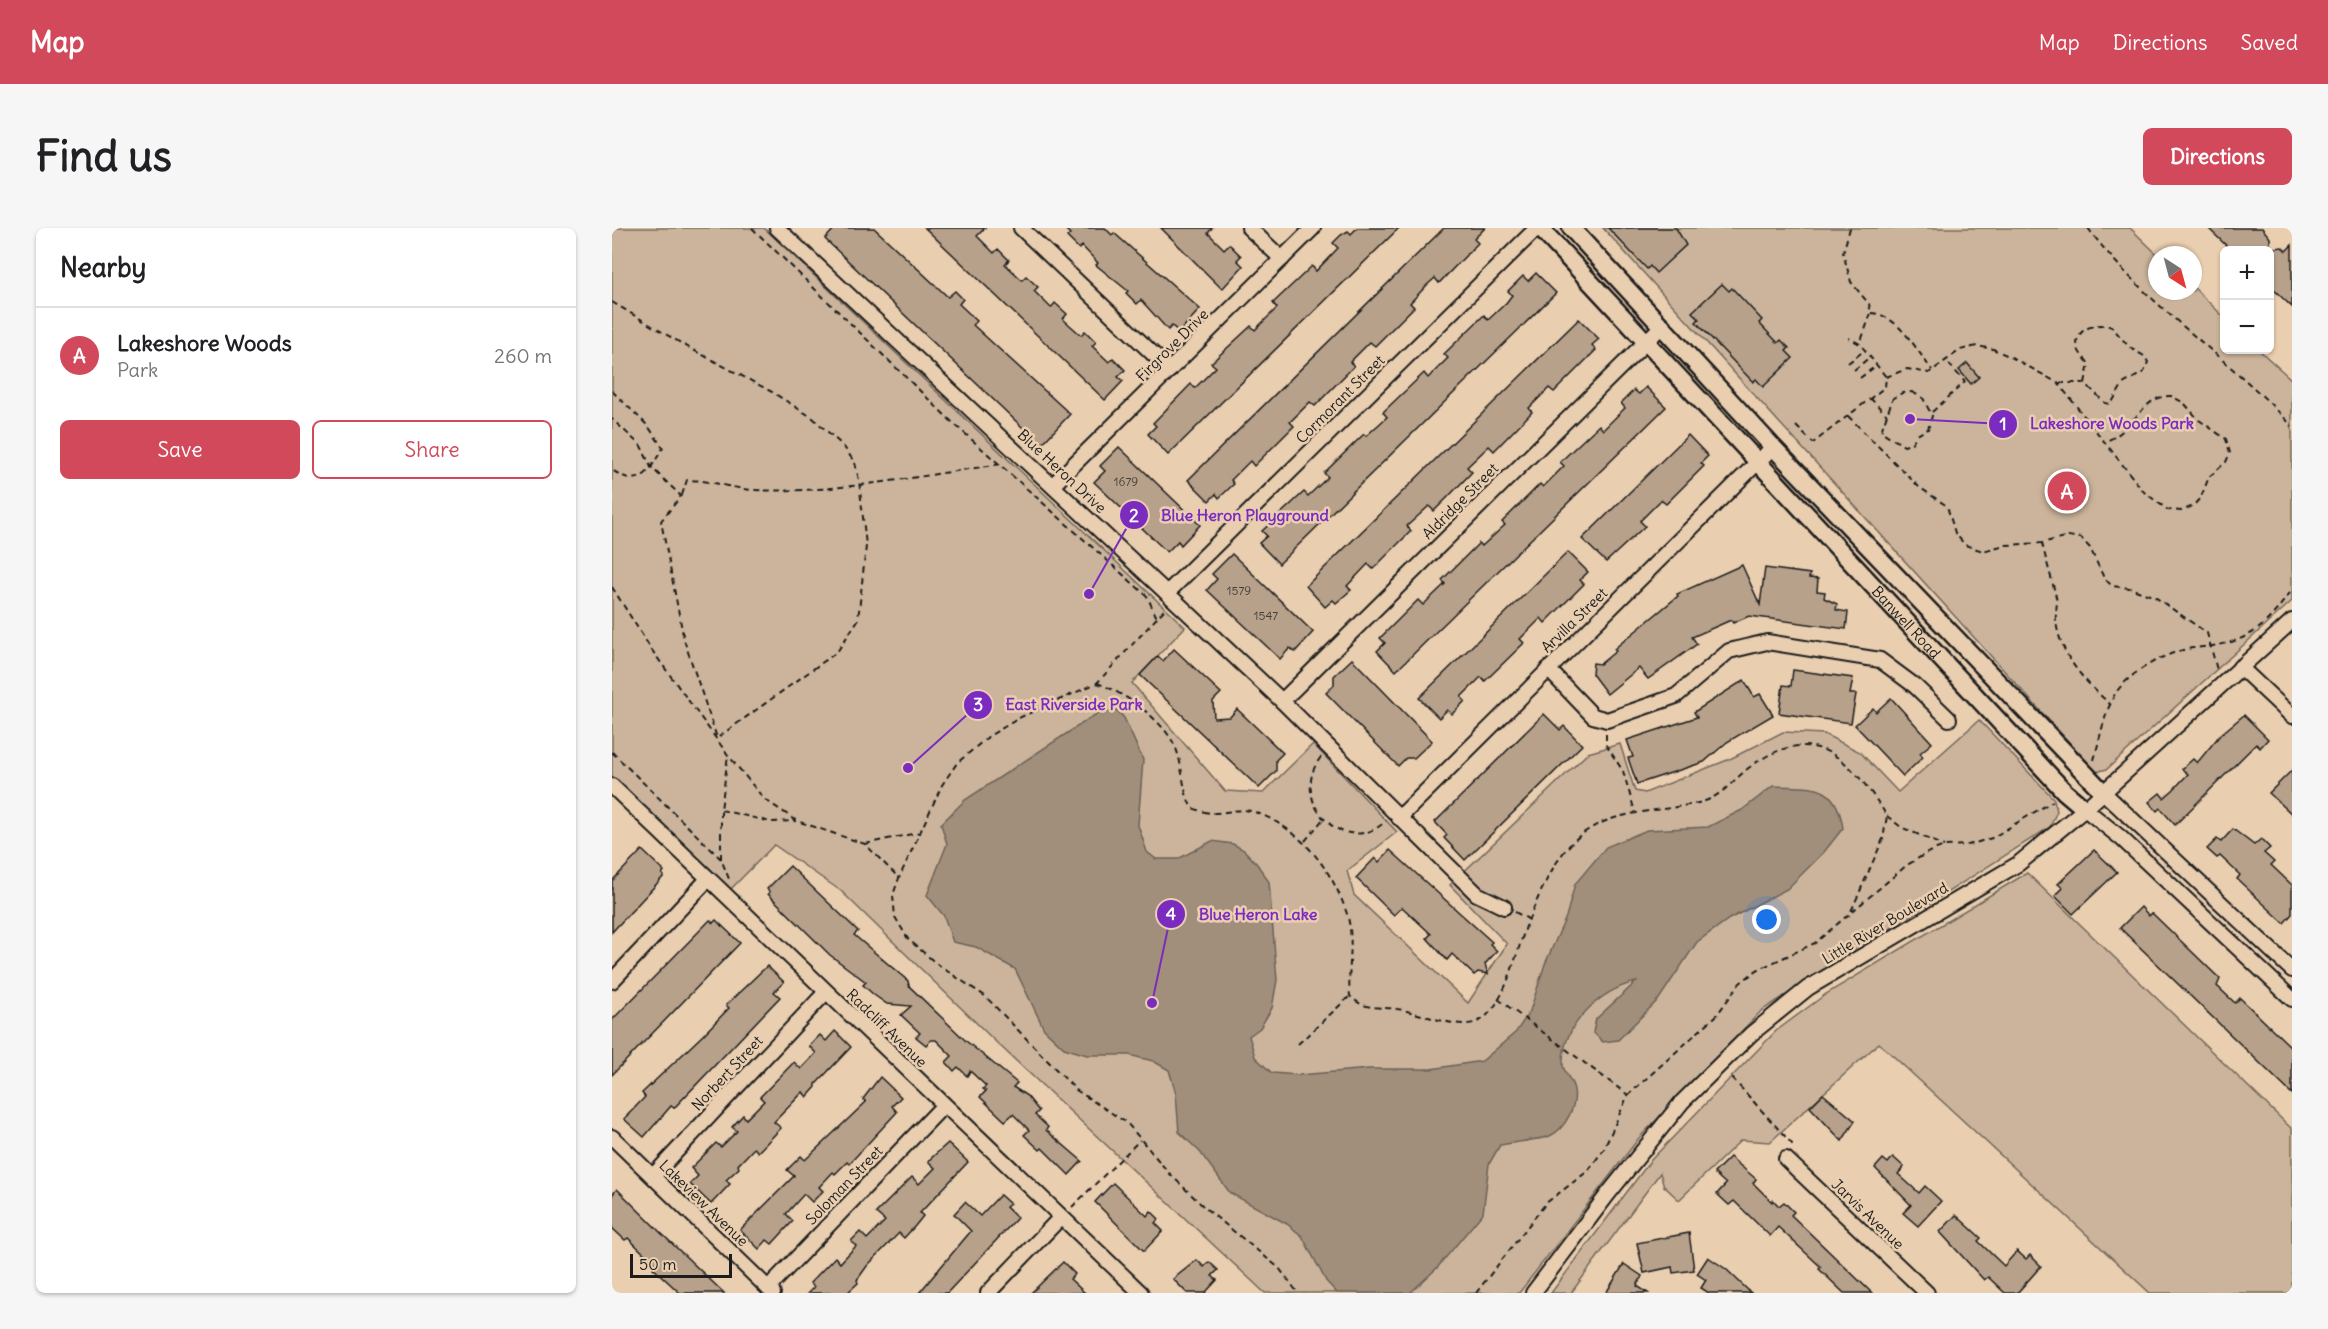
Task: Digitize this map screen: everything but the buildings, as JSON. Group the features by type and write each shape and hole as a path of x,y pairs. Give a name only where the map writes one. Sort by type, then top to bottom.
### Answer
{"main road":[{"name":"Banwell Road","path":"1538,228 2065,792 2085,809"},
{"name":"Banwell Road","path":"1571,228 1773,447 2103,792"}],"street":[{"name":"Blue Heron Drive","path":"777,228 1053,484 1167,600 1282,701 1477,894 1504,907"},
{"path":"1021,228 1170,370"},
{"path":"1249,228 1282,260"},
{"name":"Firgrove Drive","path":"1053,484 1313,228"},
{"name":"Cormorant Street","path":"1167,600 1538,228"},
{"name":"Aldridge Street","path":"1282,701 1662,325"},
{"name":"Arvilla Street","path":"1397,816 1773,447"},
{"name":"Little River Boulevard","path":"1533,1293 1608,1194 1683,1102 1751,1034 1808,988 2018,864 2085,809 2292,621"},
{"path":"1548,669 1593,716 1607,720 1676,696 1729,651 1767,642 1880,660 1915,686 1949,720"},
{"path":"2240,667 2292,716"},
{"name":"Radcliff Avenue","path":"612,786 1141,1293"},
{"name":"Banwell Road","path":"2103,792 2292,970"},
{"name":"Banwell Road","path":"2085,809 2121,838 2292,999"},
{"path":"612,981 708,879"},
{"path":"2262,970 2275,954"},
{"name":"Norbert Street","path":"653,1176 826,992"},
{"name":"Soloman Street","path":"770,1291 944,1104"},
{"name":"Lakeview Avenue","path":"612,1137 770,1291"},
{"name":"Jarvis Avenue","path":"1786,1159 1927,1293"},
{"path":"988,1293 1061,1217"}],"path":[{"path":"752,228 951,421 1002,464 1147,596 1157,619"},
{"path":"1850,228 1843,253 1851,282 1869,304 1871,313 1860,344"},
{"path":"2088,228 2128,276 2250,385 2292,426"},
{"path":"612,302 684,345 772,392 813,418 844,447 855,463 860,484 866,546 858,620 837,652 717,738"},
{"path":"1871,313 1879,313 1892,320 1933,371"},
{"path":"2058,383 2085,383 2105,403 2111,404 2123,384 2144,372 2148,362 2144,356 2128,347 2112,327 2095,324 2084,330 2078,341 2079,351 2089,364 2085,383"},
{"path":"1796,426 1813,443 1885,387 1886,377 1860,344 1849,338"},
{"path":"1886,377 1899,370 1925,374 1968,347 1985,347 2011,357 2058,383 2144,492 2162,507 2174,512 2187,510 2198,502 2209,477 2226,462 2230,453 2226,439 2199,420 2184,403 2171,396 2150,401 2126,429 2106,441"},
{"path":"1848,363 1865,350"},
{"path":"1854,370 1870,357"},
{"path":"1932,412 1920,394 1907,392 1893,398 1881,431 1897,444 1908,446 1917,435 1928,429 1932,412 1965,382 1945,360"},
{"path":"1860,378 1877,365"},
{"path":"612,392 648,426 663,448 645,475 636,480 624,478 613,472"},
{"path":"1870,398 1888,416"},
{"path":"1848,416 1919,487 1947,506 1956,533 1965,545 1983,551 2005,545 2042,543 2068,536 2081,538 2090,548 2104,578 2112,586 2130,588 2155,597 2207,633 2218,672"},
{"path":"612,419 641,446 651,467 681,496"},
{"path":"717,738 684,640 661,521 681,496 687,480 711,480 754,490 860,484 1002,464"},
{"path":"2042,543 2057,600 2055,621 2064,649 2090,687 2111,705"},
{"path":"612,587 651,649 728,755 765,799 797,821 865,844 899,878"},
{"path":"2093,766 2104,721 2116,693 2152,662 2177,651 2211,647 2239,640 2258,629 2278,609 2292,590"},
{"path":"1167,600 1157,619 1097,683 1021,717 988,736 957,763 942,785 899,878 893,895 895,917 908,939 938,965 985,996 1076,1090 1127,1123 1168,1173 1205,1208 1279,1268 1298,1293"},
{"path":"1097,683 1113,689 1157,722 1174,745 1182,773 1185,796 1192,808 1209,813 1248,810 1276,820 1304,842 1327,873 1347,915 1350,944 1350,996 1298,1044"},
{"path":"1607,720 1606,745 1623,771 1635,812"},
{"path":"1350,996 1362,1005 1410,1011 1460,1025 1476,1022 1490,1013 1498,999 1528,919 1550,874 1568,847 1592,826 1635,812 1707,800 1771,753 1792,747 1819,748 1844,759 1870,790 1887,816 1901,827 1944,846"},
{"path":"1329,748 1319,760 1311,782 1312,801 1331,825 1355,835 1377,829 1397,816"},
{"path":"612,752 721,859 721,810 728,755"},
{"path":"1476,1293 1546,1203 1588,1171 1605,1149 1628,1095 1716,1016 1740,983 1757,970 1815,943 1907,865 1944,846 1968,845 1992,838 2056,799"},
{"path":"721,810 771,822 797,821"},
{"path":"1849,916 1883,839 1887,816"},
{"path":"1304,842 1324,818"},
{"path":"865,844 921,832"},
{"path":"1498,999 1628,1095"},
{"path":"1732,1078 1793,1145 1786,1159"},
{"path":"1061,1217 1140,1140"}],"shaded area":[{"path":"612,228 764,228 1185,627 1132,683 1225,791 1263,793 1313,744 1397,832 1347,871 1354,895 1468,1003 1507,944 1450,885 1588,753 1620,744 1635,791 1645,793 1730,759 1783,732 1824,734 1860,752 1898,792 1979,720 2054,799 2057,811 2050,827 1761,1011 1639,1138 1519,1293 1265,1293 997,1043 841,891 774,845 730,890 612,776"},
{"path":"1603,228 2130,228 2149,246 2148,300 2202,300 2202,296 2220,313 2220,354 2263,354 2292,380 2292,601 2107,769 2096,772"},
{"path":"1117,710 1124,718 1143,760 1138,825 1147,852 1156,859 1178,859 1212,841 1233,844 1244,850 1269,882 1277,980 1272,1008 1260,1028 1249,1036 1255,1057 1272,1073 1299,1075 1369,1069 1431,1069 1482,1061 1516,1032 1530,1011 1545,964 1566,917 1575,884 1606,847 1647,830 1708,827 1742,810 1773,786 1820,790 1835,802 1843,828 1824,852 1787,889 1729,919 1697,942 1659,999 1618,1040 1603,1042 1593,1032 1596,1019 1636,982 1610,992 1586,1012 1576,1023 1564,1051 1563,1065 1573,1087 1574,1096 1572,1110 1565,1123 1550,1136 1500,1145 1489,1164 1483,1213 1437,1268 1410,1293 1337,1293 1326,1281 1302,1236 1287,1224 1230,1193 1200,1152 1179,1132 1176,1094 1169,1070 1153,1061 1129,1055 1087,1055 1064,1048 1044,1029 1015,969 976,947 953,942 944,916 927,895 947,844 941,824 965,800 1098,713"},
{"path":"2027,873 2292,1129 2292,1293 2150,1293 1879,1043 1770,1142 1741,1140 1679,1200 1664,1186 1660,1173 1571,1293 1551,1293 1651,1160 1776,1031 1826,994"}],"place":[{"name":"Lakeshore Woods Park","path":"1910,419"},
{"name":"Lakeshore Woods","path":"2067,491"},
{"name":"Blue Heron Playground","path":"1089,594"},
{"name":"East Riverside Park","path":"908,768"},
{"name":"Blue Heron Lake","path":"1152,1003"}]}
